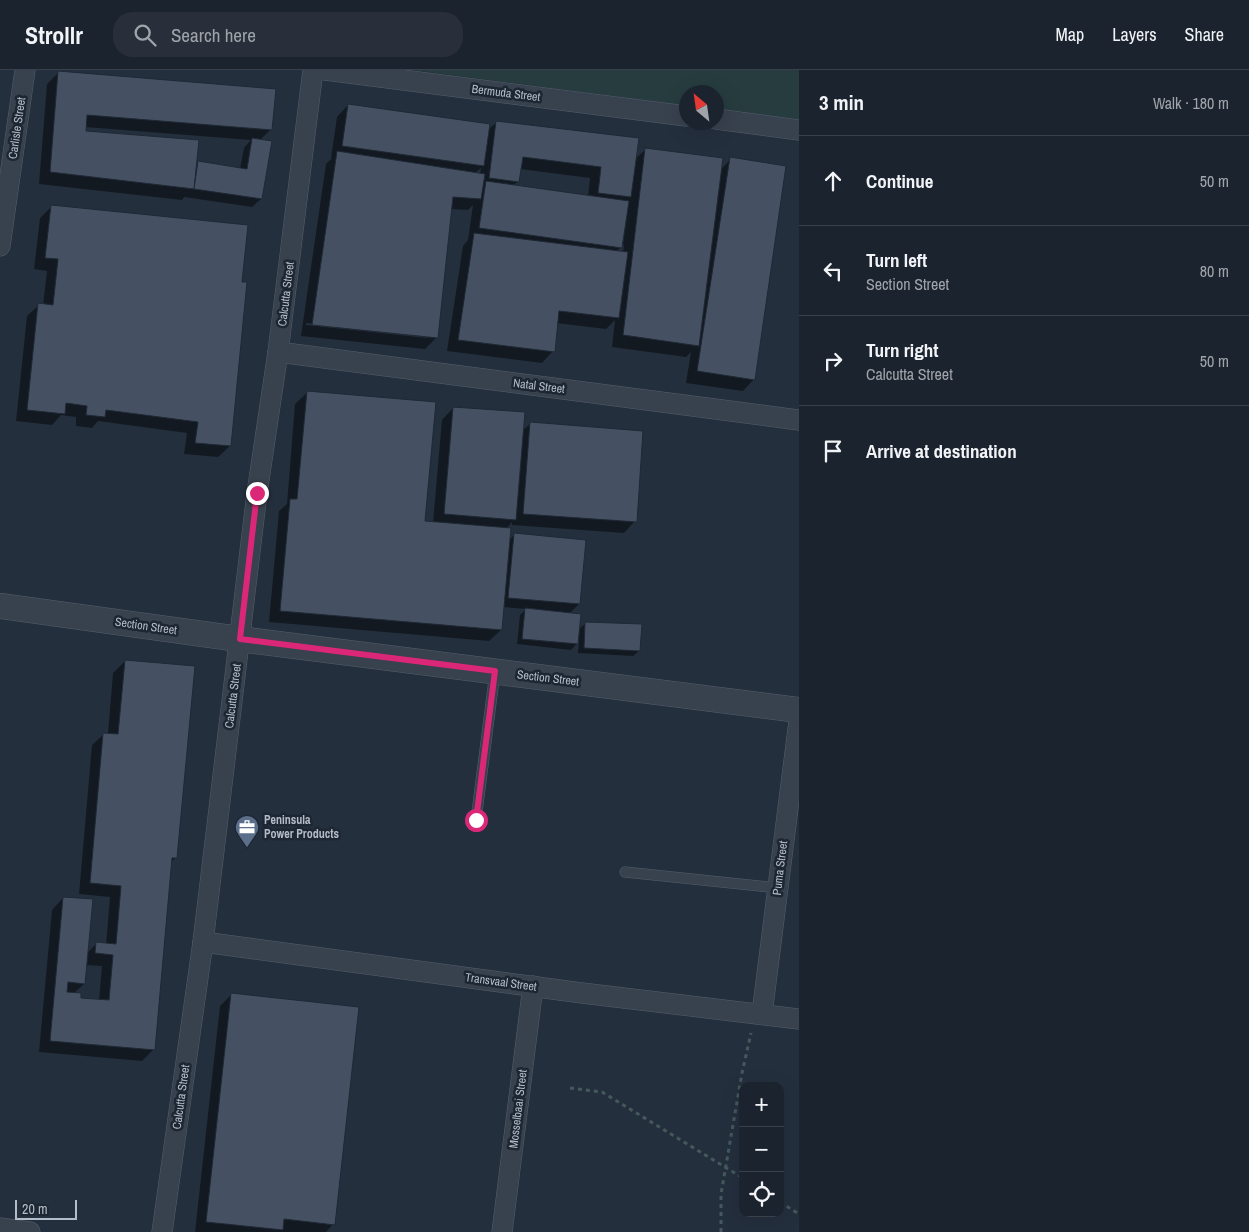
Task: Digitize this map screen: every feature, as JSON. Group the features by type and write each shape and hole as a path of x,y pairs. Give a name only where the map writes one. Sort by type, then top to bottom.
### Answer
{"street":[{"name":"Carlisle Street","path":"0,246 25,70"},
{"name":"Calcutta Street","path":"162,1232 203,942 257,493 278,352 313,70"},
{"name":"Bermuda Street","path":"325,70 679,115"},
{"path":"724,121 799,130"},
{"name":"Natal Street","path":"278,352 799,420"},
{"name":"Section Street","path":"0,606 240,639 799,710"},
{"name":"Puma Street","path":"762,1014 799,722"},
{"name":"Transvaal Street","path":"203,942 799,1020"},
{"name":"Mosselbaai Street","path":"502,1232 533,986"},
{"path":"0,1228 30,1232"}],"lane":[{"path":"476,820 495,671"},
{"path":"625,872 778,888"}],"path":[{"path":"721,1232 722,1194 742,1073 750,1034 762,1014"},
{"path":"570,1088 602,1092 739,1175"},
{"path":"784,1205 799,1214"}],"green space":[{"path":"414,70 799,70 799,121 724,111 724,85 679,85 679,105"}],"building":[{"path":"58,71 276,89 272,130 87,115 86,131 199,140 194,189 50,172"},
{"path":"348,104 490,124 484,166 342,146"},
{"path":"496,121 639,138 631,197 598,193 601,167 523,157 519,182 489,178"},
{"path":"252,138 272,141 262,199 194,189 198,161 247,169"},
{"path":"645,148 723,158 699,346 623,335"},
{"path":"337,151 485,174 481,199 453,197 438,338 312,325"},
{"path":"730,157 786,166 755,380 697,371"},
{"path":"486,181 629,201 622,248 479,228"},
{"path":"51,205 248,225 242,282 247,282 231,446 195,443 198,422 106,410 105,417 86,415 87,406 66,403 65,414 27,410 38,303 53,305 58,259 45,258"},
{"path":"474,233 628,252 619,318 559,311 555,352 458,340"},
{"path":"307,391 436,402 425,521 511,528 502,630 280,611 290,499 297,499"},
{"path":"453,407 525,412 516,520 444,514"},
{"path":"530,422 643,431 637,522 523,514"},
{"path":"514,533 586,540 580,604 508,598"},
{"path":"525,608 581,614 578,644 522,639"},
{"path":"585,622 642,624 640,651 584,648"},
{"path":"125,660 195,666 177,858 172,858 155,1050 50,1041 63,897 93,899 85,984 68,982 67,992 81,993 81,998 109,1000 113,955 95,953 96,942 116,944 121,886 90,883 103,733 118,734"},
{"path":"231,993 359,1007 335,1225 284,1219 283,1230 206,1222"}],"place":[{"name":"Peninsula Power Products","path":"247,848"}],"route":[{"path":"257,493 240,639 495,671 476,820"}]}
